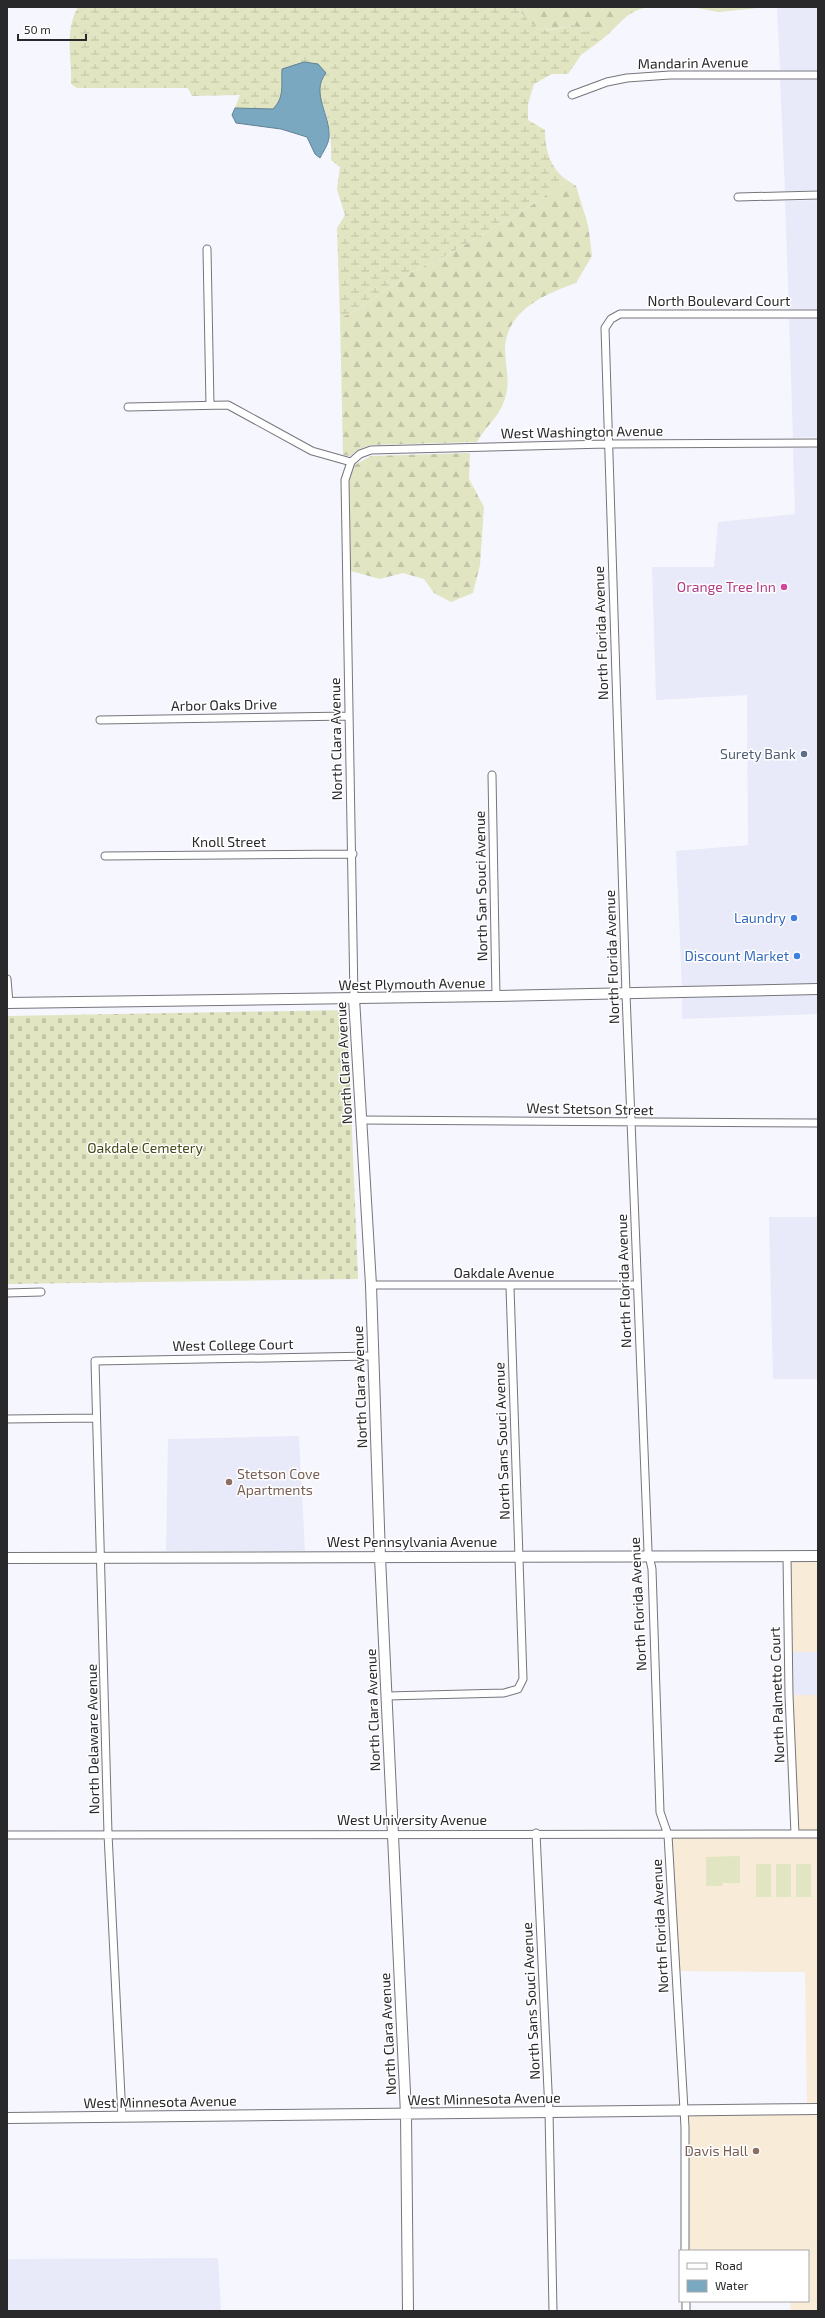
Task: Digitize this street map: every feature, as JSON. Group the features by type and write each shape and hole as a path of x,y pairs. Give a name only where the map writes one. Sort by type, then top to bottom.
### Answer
{"street":[{"name":"Mandarin Avenue","path":"572,95 607,82 627,78 670,75 818,75"},
{"path":"738,197 818,195"},
{"path":"207,249 210,405"},
{"name":"North Boulevard Court","path":"620,314 818,314"},
{"name":"North Florida Avenue","path":"620,314 611,318 605,328 607,444 626,994 648,1551 650,1556 660,1812 668,1835 682,2110 685,2127 685,2250"},
{"path":"128,407 228,405 312,451 350,462"},
{"name":"West Washington Avenue","path":"350,462 360,454 371,450 607,444 818,443"},
{"name":"North Clara Avenue","path":"350,462 344,480 353,854 354,998 371,1285 372,1356 380,1556 406,2114 408,2311"},
{"name":"Arbor Oaks Drive","path":"100,720 349,716"},
{"name":"North San Souci Avenue","path":"492,775 496,996"},
{"name":"Knoll Street","path":"105,856 353,854"},
{"path":"7,979 8,1003"},
{"name":"West Plymouth Avenue","path":"8,1003 626,994 818,989"},
{"name":"West Stetson Street","path":"361,1120 632,1123 818,1123"},
{"name":"Oakdale Avenue","path":"371,1285 637,1286"},
{"name":"North Sans Souci Avenue","path":"386,1696 504,1693 518,1689 523,1679 510,1286"},
{"path":"7,1293 41,1292"},
{"name":"West College Court","path":"95,1361 372,1356"},
{"name":"North Delaware Avenue","path":"95,1361 102,1557 108,1834 122,2117"},
{"path":"7,1420 96,1418"},
{"name":"North Palmetto Court","path":"787,1556 789,1695 795,1834"},
{"name":"West Pennsylvania Avenue","path":"7,1558 818,1556"},
{"name":"West University Avenue","path":"7,1835 392,1833 668,1835 818,1834"},
{"name":"North Sans Souci Avenue","path":"536,1833 549,2112 553,2311"},
{"name":"West Minnesota Avenue","path":"7,2118 818,2109"}],"shaded area":[{"path":"777,7 818,7 818,70 780,70"},
{"path":"780,80 818,80 818,190 785,191"},
{"path":"818,200 818,309 789,309 785,201"},
{"path":"789,319 818,319 818,437 793,438"},
{"path":"793,448 818,448 818,984 682,987 676,851 748,845 747,695 656,700 652,567 714,567 718,522 795,514"},
{"path":"818,994 818,1014 682,1019 682,998"},
{"path":"769,1217 818,1217 818,1379 773,1379"},
{"path":"299,1436 305,1551 166,1551 168,1439"},
{"path":"787,1556 818,1556 818,1652 788,1652"},
{"path":"792,1562 818,1562 818,1721 793,1695"},
{"path":"792,1695 818,1695 818,2311 791,2311 790,2302 809,2302 809,2250 685,2250 682,2111 807,2109 805,1972 675,1971 668,1835 795,1833"},
{"path":"218,2258 221,2311 7,2311 7,2259"}],"green space":[{"path":"78,7 517,7 529,21 540,29 554,29 573,24 600,41 581,55 568,74 552,74 534,84 528,104 528,120 545,130 547,151 550,158 556,170 567,180 532,205 449,254 412,272 359,309 340,318 337,228 345,215 337,189 340,167 331,160 329,126 319,90 321,79 282,69 281,95 273,109 235,108 240,95 192,96 188,88 77,88 71,84 70,35 71,26"},
{"path":"517,7 649,7 633,12 622,20 607,36 600,41 573,24 554,29 540,29 529,22"},
{"path":"692,7 770,7 718,12"},
{"path":"567,180 576,186 588,225 592,256 576,283 540,298 520,314 513,323 507,335 505,348 508,380 505,399 502,407 477,442 371,445 359,449 350,456 343,455 340,318 359,309 412,272 449,254 532,205"},
{"path":"470,453 469,479 484,507 480,565 473,593 451,602 434,593 424,579 403,573 380,579 351,571 349,481 355,465 371,456"},
{"name":"Oakdale Cemetery","path":"347,1010 358,1279 7,1284 7,1016"},
{"path":"740,1856 740,1883 723,1883 722,1886 706,1886 706,1857"},
{"path":"756,1864 771,1864 771,1897 756,1897"},
{"path":"776,1864 791,1864 791,1897 776,1897"},
{"path":"796,1864 811,1864 811,1897 796,1897"}],"water":[{"path":"304,62 318,64 326,73 320,88 320,96 329,129 329,138 327,146 320,158 315,154 307,137 281,129 236,123 232,115 235,108 273,109 281,95 282,69"}],"place":[{"name":"Orange Tree Inn","path":"784,587"},
{"name":"Surety Bank","path":"804,754"},
{"name":"Laundry","path":"794,918"},
{"name":"Discount Market","path":"797,956"},
{"name":"Stetson Cove Apartments","path":"229,1482"},
{"name":"Davis Hall","path":"756,2151"}]}
